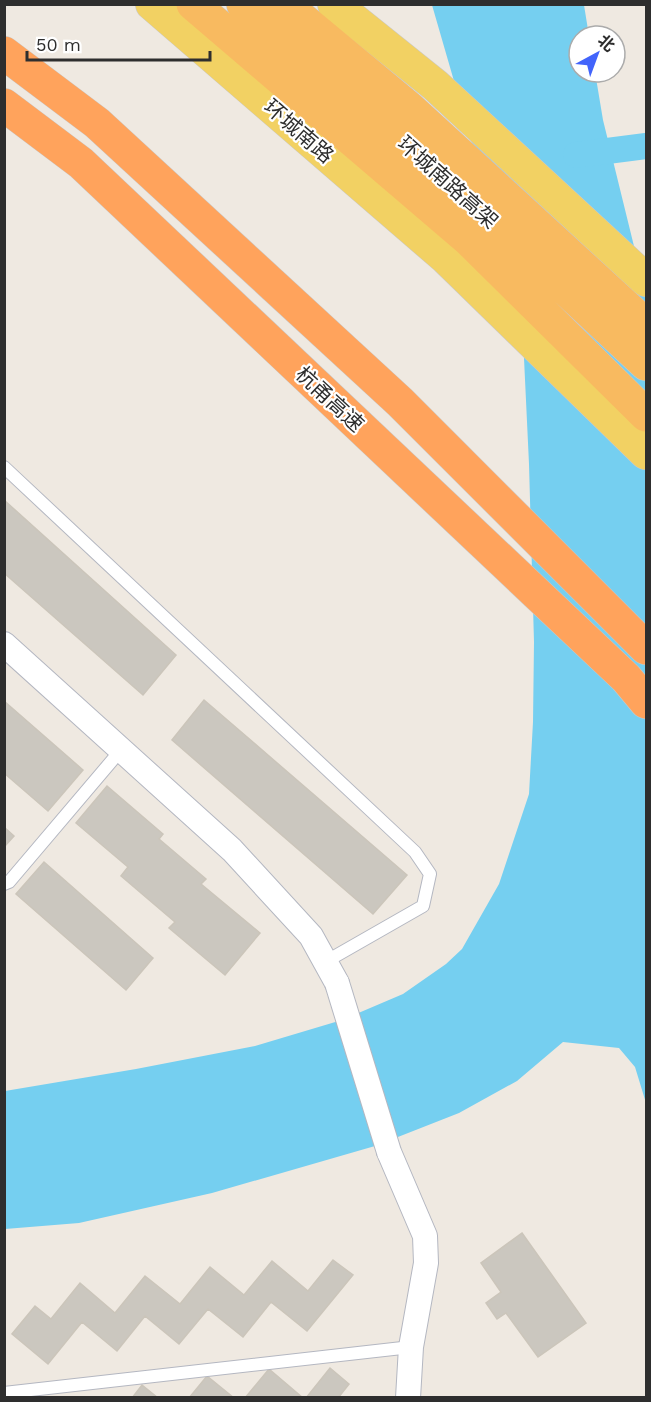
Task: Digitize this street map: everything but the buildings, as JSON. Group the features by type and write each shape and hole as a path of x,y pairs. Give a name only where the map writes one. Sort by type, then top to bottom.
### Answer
{"highway":[{"path":"192,4 458,249 646,415"},
{"name":"环城南路高架","path":"243,4 456,187 646,364"},
{"name":"环城南路高架","path":"284,4 409,108 646,326"},
{"path":"4,53 97,123 400,402 646,648"},
{"name":"杭甬高速","path":"4,105 81,163 626,678 646,702"}],"main road":[{"name":"环城南路","path":"152,4 458,249 646,453"},
{"path":"334,4 435,86 646,280"}],"street":[{"path":"4,644 232,850 311,936 326,962 337,983 389,1152 425,1236 426,1263 411,1347 408,1398"}],"lane":[{"path":"4,467 415,852 430,874 423,906 326,962"},
{"path":"4,884 9,882 121,750"},
{"path":"4,1394 411,1347"}],"water":[{"path":"432,5 584,5 587,24 567,24 567,84 597,84 603,120 646,295 646,1103 635,1067 619,1048 563,1042 517,1081 459,1113 375,1146 212,1193 79,1223 5,1229 5,1091 255,1046 342,1020 403,994 446,964 462,949 499,884 529,794 533,722 534,642 522,316"}],"waterway":[{"path":"576,155 646,146"}]}
